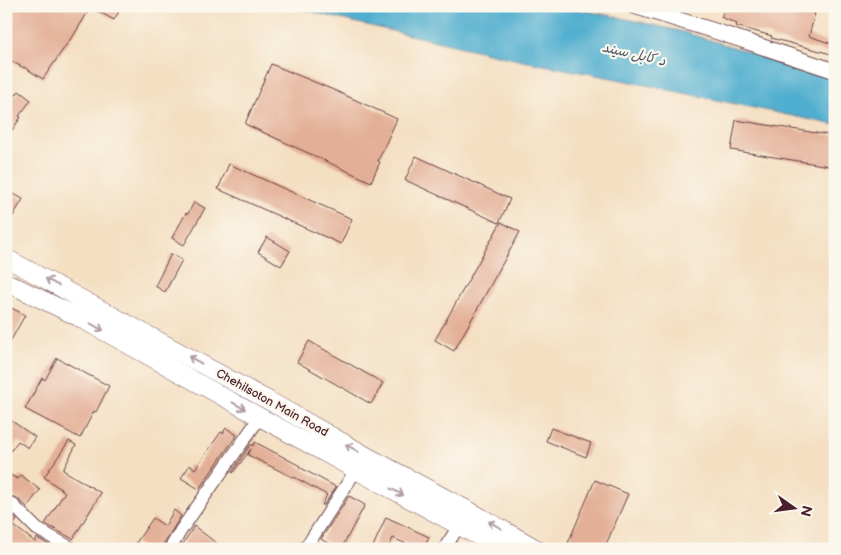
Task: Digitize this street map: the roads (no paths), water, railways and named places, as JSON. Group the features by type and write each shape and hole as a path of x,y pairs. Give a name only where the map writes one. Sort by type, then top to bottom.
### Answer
{"main road":[{"name":"Chehilsoton Main Road","path":"6,258 273,402 372,459 537,549"},
{"name":"Chehilsoton Main Road","path":"6,282 78,317 502,549"}],"street":[{"path":"634,6 835,71"},
{"path":"170,549 181,530 260,417"},
{"path":"305,549 356,470"},
{"path":"6,502 13,504 37,529 73,549"},
{"path":"444,549 458,526"}],"water":[{"name":"د کابل سيند","path":"290,6 561,6 627,19 680,31 835,79 835,125 523,61"}]}
